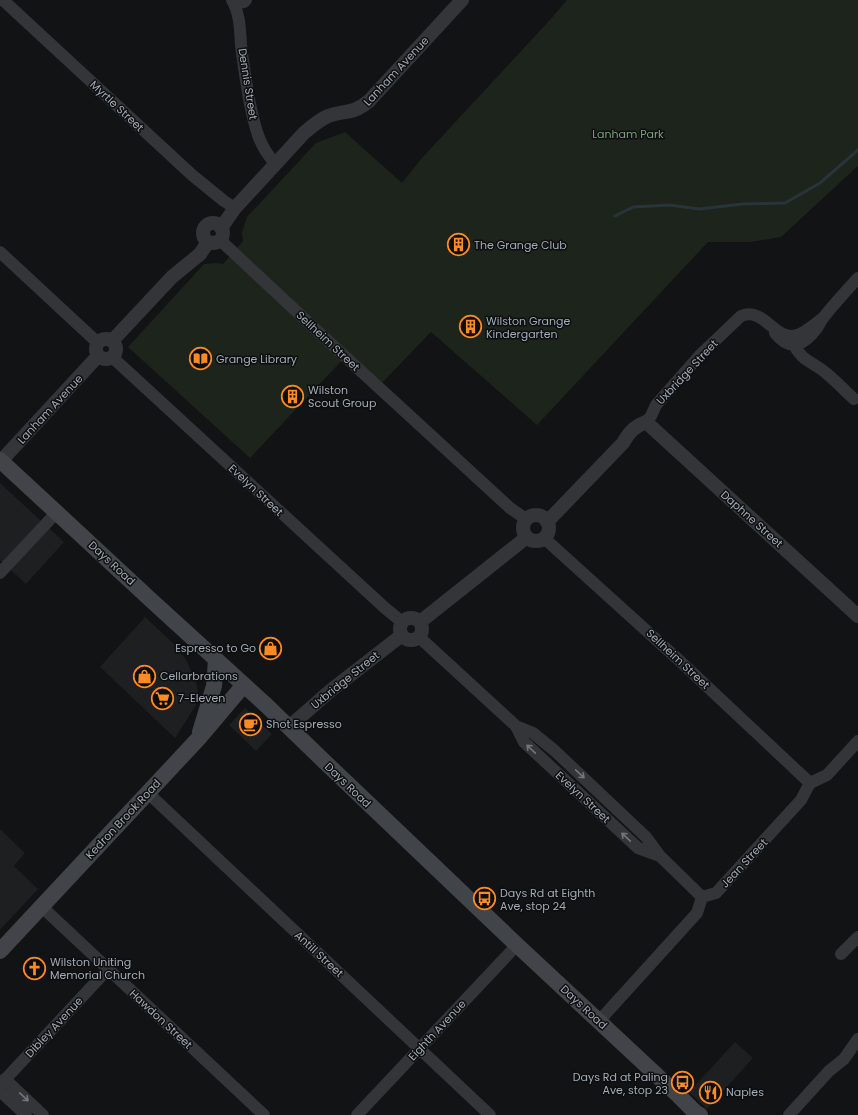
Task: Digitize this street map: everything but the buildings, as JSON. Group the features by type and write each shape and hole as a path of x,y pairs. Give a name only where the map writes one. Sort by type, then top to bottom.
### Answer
{"main road":[{"name":"Days Road","path":"1,460 289,726 339,776 697,1114"},
{"path":"199,738 214,686 216,660"},
{"name":"Kedron Brook Road","path":"0,951 199,738 244,685"}],"street":[{"name":"Myrtle Street","path":"2,0 192,175 235,208"},
{"path":"233,2 244,2 246,0"},
{"name":"Lanham Avenue","path":"1,460 172,277 200,254 216,237 235,208 304,133 316,122 328,116 354,111 362,107 462,0"},
{"name":"Dennis Street","path":"233,2 238,13 244,71 253,121 258,138 275,164"},
{"name":"Sellheim Street","path":"216,237 510,508 526,519"},
{"name":"Evelyn Street","path":"0,252 385,608 402,629"},
{"path":"854,399 810,359 800,339 807,339 858,278"},
{"name":"Uxbridge Street","path":"548,522 623,443 629,432 646,422 651,416 656,405 701,354 740,318 747,314 755,314 770,325 776,335 788,344 800,339"},
{"name":"Daphne Street","path":"646,422 858,616"},
{"path":"0,573 56,512"},
{"path":"538,515 543,517 548,522 549,530 547,535 544,538 535,541 527,537 523,528 526,519 531,516 538,515"},
{"path":"420,622 527,537"},
{"name":"Sellheim Street","path":"544,538 681,662 810,783"},
{"path":"411,618 420,622 422,630 419,637 415,640 410,640 405,639 402,629 406,619 411,618"},
{"name":"Uxbridge Street","path":"289,726 402,629"},
{"name":"Evelyn Street","path":"419,637 516,726 524,742 638,848 660,856 702,897"},
{"path":"810,783 827,775 858,741"},
{"name":"Jean Street","path":"702,897 716,893 801,800 810,783"},
{"name":"Antill Street","path":"148,793 490,1115"},
{"path":"599,1021 697,913 702,897"},
{"name":"Hawdon Street","path":"41,906 264,1115"},
{"path":"841,954 858,937"},
{"name":"Eighth Avenue","path":"357,1115 517,945"},
{"name":"Dibley Avenue","path":"3,1082 108,969"},
{"path":"789,1115 829,1071 844,1059 858,1039"},
{"path":"3,1082 43,1115"},
{"path":"0,1091 26,1115"}],"shaded area":[{"path":"0,483 64,542 26,584 0,560"},
{"path":"145,617 174,644 186,660 196,681 198,694 196,705 175,738 100,667"},
{"path":"245,708 272,734 256,751 229,725"},
{"path":"0,829 25,853 14,866 38,889 0,930"},
{"path":"735,1042 753,1058 707,1109 689,1092"}],"green space":[{"name":"Lanham Park","path":"567,0 858,0 858,166 781,237 751,242 708,242 537,425 431,332 380,385 348,354 250,458 128,347 204,264 223,264 243,241 242,232 247,217 316,143 345,132 402,183 421,159"}],"waterway":[{"path":"615,216 633,207 669,205 699,209 743,204 785,203 820,183 858,150"}],"place":[{"name":"The Grange Club","path":"458,245"},
{"name":"Wilston Grange Kindergarten","path":"470,327"},
{"name":"Grange Library","path":"201,359"},
{"name":"Wilston Scout Group","path":"293,396"},
{"name":"Espresso to Go","path":"271,648"},
{"name":"Cellarbrations","path":"145,676"},
{"name":"7-Eleven","path":"162,698"},
{"name":"Shot Espresso","path":"250,724"},
{"name":"Days Rd at Eighth Ave, stop 24","path":"485,899"},
{"name":"Wilston Uniting Memorial Church","path":"35,968"},
{"name":"Days Rd at Paling Ave, stop 23","path":"683,1083"},
{"name":"Naples","path":"711,1092"}]}
